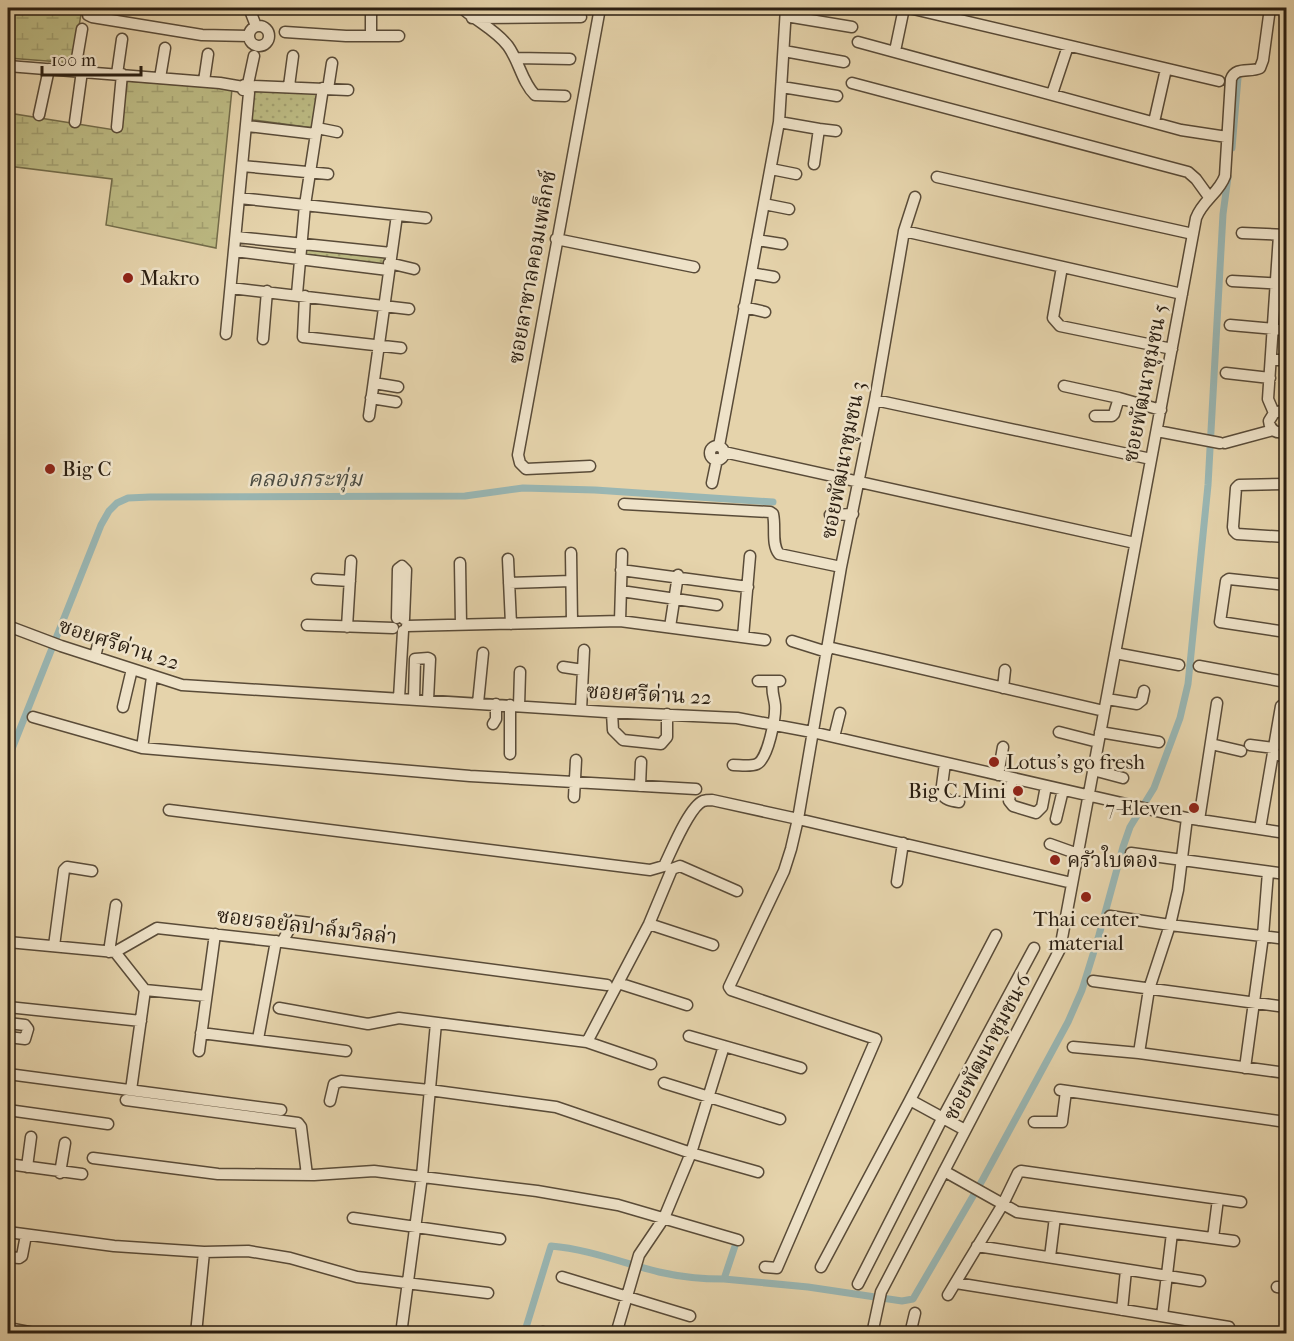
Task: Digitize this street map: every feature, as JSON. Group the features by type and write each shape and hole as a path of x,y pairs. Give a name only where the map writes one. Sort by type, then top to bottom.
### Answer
{"street":[{"path":"88,8 88,15 92,17 201,35 249,36"},
{"path":"249,8 256,26"},
{"path":"371,8 371,36"},
{"path":"462,8 501,39 516,58 529,87 536,95 565,96"},
{"name":"ซอยลาซาลคอมเพล็กซ์","path":"590,466 526,469 520,463 518,455 600,8"},
{"path":"895,51 903,8"},
{"path":"909,8 1220,81"},
{"name":"ซอยพัฒนาชุมชน 5","path":"1087,796 1193,234 1200,207 1217,191 1225,176 1233,74 1238,71 1260,68 1270,8"},
{"path":"712,483 720,453 750,273 779,122 786,12 852,27"},
{"path":"472,18 581,17"},
{"path":"256,26 267,29 270,35 268,41 263,45 256,46 251,42 249,36 251,30 256,26"},
{"path":"75,122 82,29"},
{"path":"285,32 399,36"},
{"path":"117,127 122,39"},
{"path":"858,42 1181,130 1227,137"},
{"path":"1052,94 1068,46"},
{"path":"160,78 165,48"},
{"path":"784,51 844,62"},
{"path":"204,81 208,54"},
{"path":"226,334 247,126 248,87 254,56"},
{"path":"289,87 293,56"},
{"path":"516,58 570,59"},
{"path":"332,63 316,131 305,205 301,259 303,337 401,348"},
{"path":"8,66 204,81 248,87 348,90"},
{"path":"39,115 48,69"},
{"path":"1154,122 1166,69"},
{"path":"852,83 1036,134 1188,172 1209,197"},
{"path":"782,87 837,96"},
{"path":"779,122 836,131"},
{"path":"247,126 337,132"},
{"path":"814,164 819,129"},
{"path":"242,166 328,174"},
{"path":"771,169 796,174"},
{"path":"937,177 1193,234"},
{"name":"ซอยพัฒนาชุมชน 3","path":"765,1267 777,1268 876,1039 731,990 729,987 784,871 791,849 841,567 875,400 904,231 915,197"},
{"path":"239,198 426,218"},
{"path":"764,204 789,209"},
{"path":"369,416 397,215"},
{"path":"904,231 1182,294"},
{"path":"1242,233 1283,235 1281,283 1272,330 1268,399 1274,413"},
{"path":"236,237 303,244 414,269"},
{"path":"556,238 694,267"},
{"path":"757,240 782,244"},
{"path":"235,251 301,259 389,262"},
{"path":"1062,267 1053,318 1060,326 1172,349"},
{"path":"750,273 774,277"},
{"path":"1232,280 1281,283"},
{"path":"231,288 409,309"},
{"path":"263,339 267,291"},
{"path":"744,307 765,312"},
{"path":"1230,325 1287,330"},
{"path":"1270,360 1287,360"},
{"path":"1226,373 1270,378"},
{"path":"374,382 398,387"},
{"path":"1065,386 1161,410"},
{"path":"371,398 396,402"},
{"path":"1095,416 1112,416 1119,398"},
{"path":"875,400 1151,459"},
{"path":"1286,431 1279,433 1272,429 1269,421 1274,413 1281,411 1287,414"},
{"path":"1157,431 1202,440 1220,441 1272,429"},
{"path":"720,453 1135,543"},
{"path":"1287,484 1239,485 1236,488 1233,527 1237,534 1287,537"},
{"path":"624,504 770,512 775,519 775,547 779,554 841,567"},
{"path":"830,515 853,514"},
{"path":"572,553 572,622"},
{"path":"620,621 622,554"},
{"path":"743,637 750,556"},
{"path":"508,559 511,624"},
{"path":"348,627 351,561"},
{"path":"460,563 461,624"},
{"path":"621,570 748,587"},
{"path":"670,627 678,577"},
{"path":"317,579 350,581"},
{"path":"1287,585 1229,579 1220,622 1287,632"},
{"path":"509,583 571,581"},
{"path":"621,591 717,605"},
{"path":"306,625 348,627 620,621 765,640"},
{"name":"ซอยศรีด่าน 22","path":"8,626 56,645 182,685 581,711 737,718 812,732 1187,818 1287,833"},
{"path":"396,698 400,626"},
{"path":"94,657 99,640"},
{"path":"792,641 1104,711"},
{"path":"581,711 584,650"},
{"path":"478,703 483,653"},
{"path":"1115,653 1179,665"},
{"path":"414,699 415,659 428,658 430,659 428,700"},
{"path":"1199,666 1287,682"},
{"path":"562,667 583,670"},
{"path":"123,706 132,669"},
{"path":"1003,688 1005,670"},
{"path":"510,754 514,705 520,672"},
{"path":"142,748 152,677"},
{"path":"733,765 754,766 761,762 765,754 775,706 771,693 777,682 758,681"},
{"path":"1107,699 1137,704 1142,700 1144,690"},
{"path":"1199,820 1217,703"},
{"path":"1260,830 1281,706 1287,703"},
{"path":"493,724 496,719 496,704"},
{"path":"612,712 613,730 623,740 661,744 667,737 667,714"},
{"path":"834,737 840,713"},
{"path":"33,717 142,748 470,776 696,789"},
{"path":"1059,732 1159,742"},
{"path":"1211,744 1273,751 1287,757"},
{"path":"998,775 1003,747"},
{"path":"574,798 576,760"},
{"path":"640,786 641,762"},
{"path":"945,763 941,793 950,801 959,802"},
{"path":"1093,770 1123,778"},
{"path":"1012,779 1009,801 1013,806 1035,813 1042,807 1046,786"},
{"path":"1056,819 1063,790"},
{"name":"ซอยพัฒนาชุมชน 6","path":"872,1334 879,1297 1058,956 1087,796"},
{"path":"170,810 650,870 664,866 696,807 702,801 712,800 1072,883"},
{"path":"1139,1053 1149,989 1170,925 1178,890 1187,818"},
{"path":"897,882 903,843"},
{"path":"1050,844 1077,855"},
{"path":"1131,853 1287,874"},
{"path":"587,1042 613,984 649,924 672,869 680,866 737,891"},
{"path":"54,946 64,870 67,867 92,871"},
{"path":"1245,1068 1263,936 1268,872"},
{"path":"112,952 116,905"},
{"path":"1110,916 1287,939"},
{"path":"258,1039 279,941 294,921 310,923"},
{"path":"649,924 713,945"},
{"name":"ซอยรอยัลปาล์มวิลล่า","path":"112,952 157,928 279,941 613,984 687,1005"},
{"path":"199,1051 215,934"},
{"path":"821,1267 996,935"},
{"path":"8,942 112,952 145,990 207,996"},
{"path":"858,1284 943,1117 1034,948"},
{"path":"1093,981 1287,1007"},
{"path":"128,1095 145,990"},
{"path":"8,1007 141,1021"},
{"path":"279,1008 368,1024 399,1018 587,1042 651,1064"},
{"path":"8,1023 25,1025 28,1029 25,1039 8,1037"},
{"path":"401,1334 422,1176 436,1023"},
{"path":"201,1033 346,1051"},
{"path":"689,1035 801,1068"},
{"path":"616,1334 639,1255 664,1218 691,1153 724,1046"},
{"path":"1073,1047 1139,1053 1287,1073"},
{"path":"8,1074 298,1123 301,1126 307,1175"},
{"path":"330,1101 334,1084 341,1081 556,1107 691,1153 758,1172"},
{"path":"664,1083 780,1119"},
{"path":"1034,1122 1062,1122 1063,1091 1287,1122"},
{"path":"128,1095 281,1110"},
{"path":"910,1100 965,1130"},
{"path":"8,1110 108,1124"},
{"path":"27,1167 32,1137"},
{"path":"60,1173 65,1143"},
{"path":"93,1158 218,1174 307,1175 374,1172 422,1176 559,1194 618,1205 738,1240"},
{"path":"8,1164 60,1173 82,1174"},
{"path":"944,1171 1017,1212 1234,1241"},
{"path":"948,1295 1003,1204 1018,1173 1022,1171 1241,1202"},
{"path":"1213,1238 1218,1199"},
{"path":"1050,1257 1055,1217"},
{"path":"353,1218 500,1239"},
{"path":"8,1232 114,1246 204,1252 248,1251 357,1277 488,1293"},
{"path":"1162,1316 1172,1233"},
{"path":"8,1257 20,1258 22,1256 26,1235"},
{"path":"977,1246 1200,1281"},
{"path":"196,1334 204,1252"},
{"path":"1122,1310 1126,1270"},
{"path":"562,1277 690,1316"},
{"path":"956,1283 1229,1327"},
{"path":"910,1334 915,1313"},
{"path":"8,1328 39,1334"},
{"path":"355,1333 363,1334"}],"green space":[{"path":"8,8 82,8 73,63 8,58"},
{"path":"127,81 232,89 216,248 106,225 112,179 8,166 8,113 121,131"},
{"path":"254,90 318,91 314,128 253,120 251,116"},
{"path":"306,247 387,255 386,266 305,258"}],"waterway":[{"path":"1232,148 1238,78"},
{"path":"724,1279 808,1287 902,1301 913,1299 983,1179 1068,1022 1082,990 1130,827 1154,788 1180,718 1188,684 1208,485 1223,214 1228,177"},
{"name":"คลองกระทุ่ม","path":"8,759 101,525 109,511 117,503 128,498 465,496 523,488 595,490 773,502"},
{"path":"524,1334 551,1246 592,1253 667,1274 724,1279 735,1246"}],"place":[{"name":"Makro","path":"128,278"},
{"name":"Big C","path":"50,469"},
{"name":"Lotus's go fresh","path":"994,762"},
{"name":"Big C Mini","path":"1018,791"},
{"name":"7-Eleven","path":"1194,808"},
{"name":"ครัวใบตอง","path":"1055,860"},
{"name":"Thai center material","path":"1086,897"}]}
